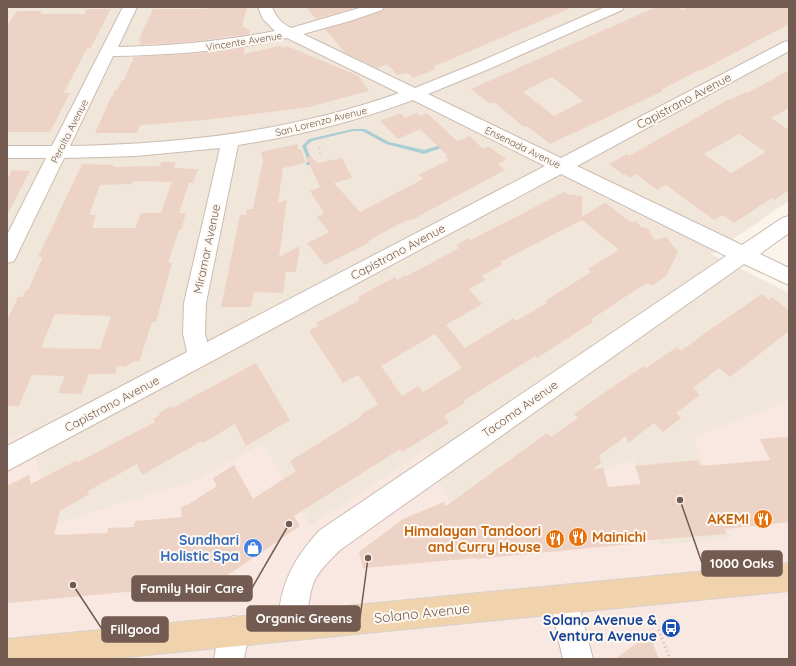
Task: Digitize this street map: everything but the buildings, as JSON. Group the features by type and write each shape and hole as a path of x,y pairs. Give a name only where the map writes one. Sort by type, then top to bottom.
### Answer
{"main road":[{"name":"Solano Avenue","path":"7,654 789,577"}],"street":[{"name":"Peralta Avenue","path":"7,255 130,7"},
{"name":"Ensenada Avenue","path":"265,7 268,16 281,29 789,277"},
{"name":"Vincente Avenue","path":"108,52 181,50 219,45 290,33 345,19 377,7"},
{"name":"San Lorenzo Avenue","path":"7,152 58,152 186,147 230,142 348,116 414,93 617,7"},
{"name":"Capistrano Avenue","path":"7,459 789,45"},
{"name":"Miramar Avenue","path":"199,358 194,333 195,302 230,142"},
{"name":"Tacoma Avenue","path":"292,625 299,583 303,574 330,540 789,224"},
{"path":"563,599 578,659"},
{"path":"229,659 234,631"}],"path":[{"path":"320,147 322,157"},
{"path":"644,591 658,634 670,659"}],"shaded area":[{"path":"7,7 789,7 789,201 711,254 789,293 789,401 694,437 731,539 660,545 633,460 460,526 425,451 310,526 263,444 199,479 54,525 28,431 7,442"},
{"path":"789,401 789,659 7,659 7,442 28,431 54,525 199,479 263,444 310,526 425,451 461,526 633,460 660,545 731,539 694,437"}],"waterway":[{"path":"308,164 310,161 304,146 311,140 353,130 363,130 388,143 424,152 445,145"}],"place":[{"name":"1000 Oaks","path":"680,500"},
{"name":"AKEMI","path":"763,519"},
{"name":"Family Hair Care","path":"289,524"},
{"name":"Mainichi","path":"578,537"},
{"name":"Himalayan Tandoori and Curry House","path":"555,539"},
{"name":"Sundhari Holistic Spa","path":"253,548"},
{"name":"Organic Greens","path":"368,558"},
{"name":"Fillgood","path":"73,585"},
{"name":"Solano Avenue & Ventura Avenue","path":"671,628"}]}
